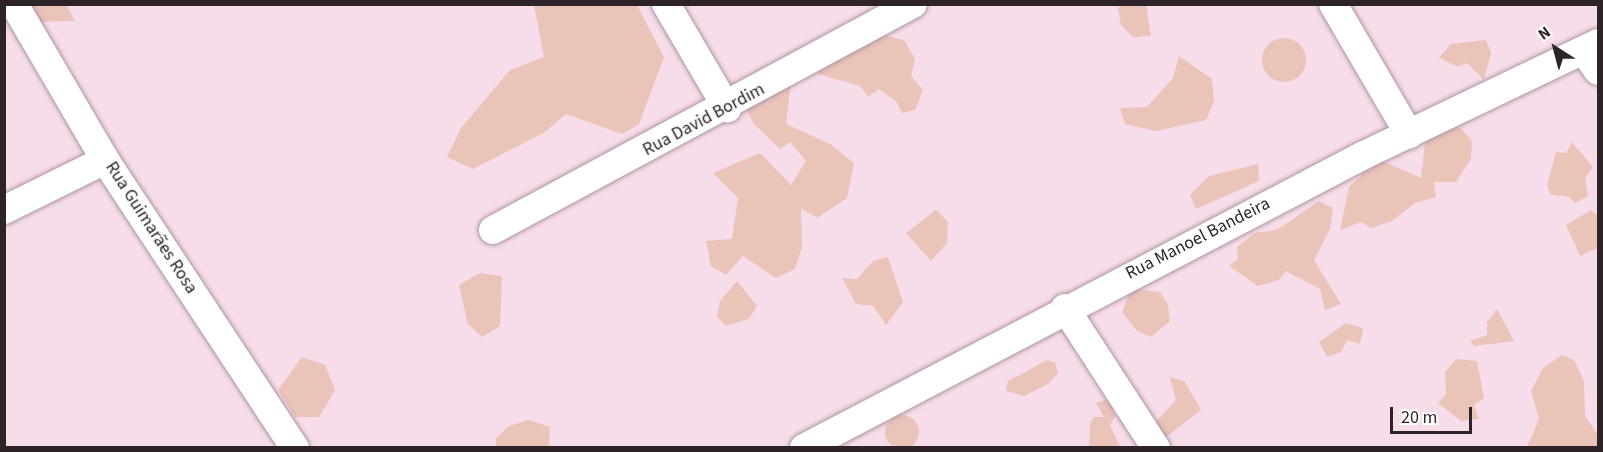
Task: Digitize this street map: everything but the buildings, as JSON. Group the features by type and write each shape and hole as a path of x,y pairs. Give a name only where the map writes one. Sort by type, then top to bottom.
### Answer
{"street":[{"name":"Rua Guimarães Rosa","path":"14,4 105,160 295,447"},
{"path":"666,4 727,108"},
{"name":"Rua David Bordim","path":"493,230 727,108 913,4"},
{"path":"1333,4 1409,134"},
{"name":"Rua Manoel Bandeira","path":"804,447 1065,308 1409,134 1594,55"},
{"path":"4,210 105,160"},
{"path":"1065,308 1156,447"}],"shaded area":[{"path":"31,5 66,5 75,21 32,22"},
{"path":"534,5 637,5 664,57 639,124 622,134 566,114 545,132 473,169 447,157 461,128 510,70 544,57"},
{"path":"1123,5 1146,5 1151,36 1133,37 1121,25 1118,8"},
{"path":"884,35 904,40 915,59 911,76 923,90 915,110 902,113 896,101 879,89 868,97 860,86 818,74 820,57"},
{"path":"1284,38 1299,45 1306,60 1299,75 1284,82 1269,75 1262,60 1269,45"},
{"path":"1486,40 1491,53 1484,80 1467,63 1458,67 1439,58 1451,44"},
{"path":"1179,56 1212,79 1214,101 1206,120 1156,131 1125,124 1120,108 1147,107 1173,78"},
{"path":"792,73 786,124 830,144 854,163 847,198 817,218 801,208 802,247 795,269 776,278 743,256 726,275 711,266 706,241 732,239 738,198 713,173 760,153 791,185 806,161 790,142 780,149 754,124 742,100"},
{"path":"1442,126 1461,128 1472,141 1471,159 1456,182 1434,182 1436,197 1415,203 1392,221 1371,228 1361,222 1340,230 1349,187 1378,159 1421,178 1425,143"},
{"path":"1572,142 1593,167 1585,178 1588,196 1575,203 1568,196 1551,195 1547,185 1556,152 1566,153"},
{"path":"1258,164 1259,181 1196,209 1190,195 1209,176"},
{"path":"1319,201 1333,208 1330,229 1314,260 1341,304 1325,310 1320,289 1286,271 1279,280 1258,286 1229,266 1238,259 1237,247 1255,233 1277,230"},
{"path":"936,210 948,222 947,243 931,261 906,233"},
{"path":"1591,210 1598,216 1598,248 1580,256 1566,225"},
{"path":"888,257 903,302 886,325 873,306 856,304 842,278 857,279 873,261"},
{"path":"480,273 502,276 500,326 482,337 468,324 459,285"},
{"path":"737,281 757,306 749,319 726,326 717,317 720,301"},
{"path":"1131,289 1160,292 1168,305 1170,321 1151,337 1137,331 1122,312"},
{"path":"1497,309 1514,341 1474,346 1470,341 1487,335 1487,322"},
{"path":"1346,323 1363,328 1360,344 1347,340 1341,352 1327,357 1319,342"},
{"path":"1562,355 1574,360 1584,381 1585,416 1598,435 1598,447 1527,447 1539,419 1531,391 1543,368"},
{"path":"302,357 325,365 335,390 319,417 295,417 278,390"},
{"path":"1456,359 1477,361 1484,398 1474,405 1479,419 1461,421 1438,403 1446,394 1445,372"},
{"path":"1047,360 1055,363 1058,373 1048,384 1024,396 1006,391 1008,381"},
{"path":"1170,377 1185,382 1201,410 1165,438 1151,427 1176,400"},
{"path":"1105,400 1112,407 1115,417 1110,425 1120,447 1089,448 1090,424 1094,417 1104,417 1096,403"},
{"path":"902,415 914,420 919,432 914,444 902,449 890,444 885,432 890,420"},
{"path":"529,420 550,427 549,447 496,447 496,438 509,426"}]}
